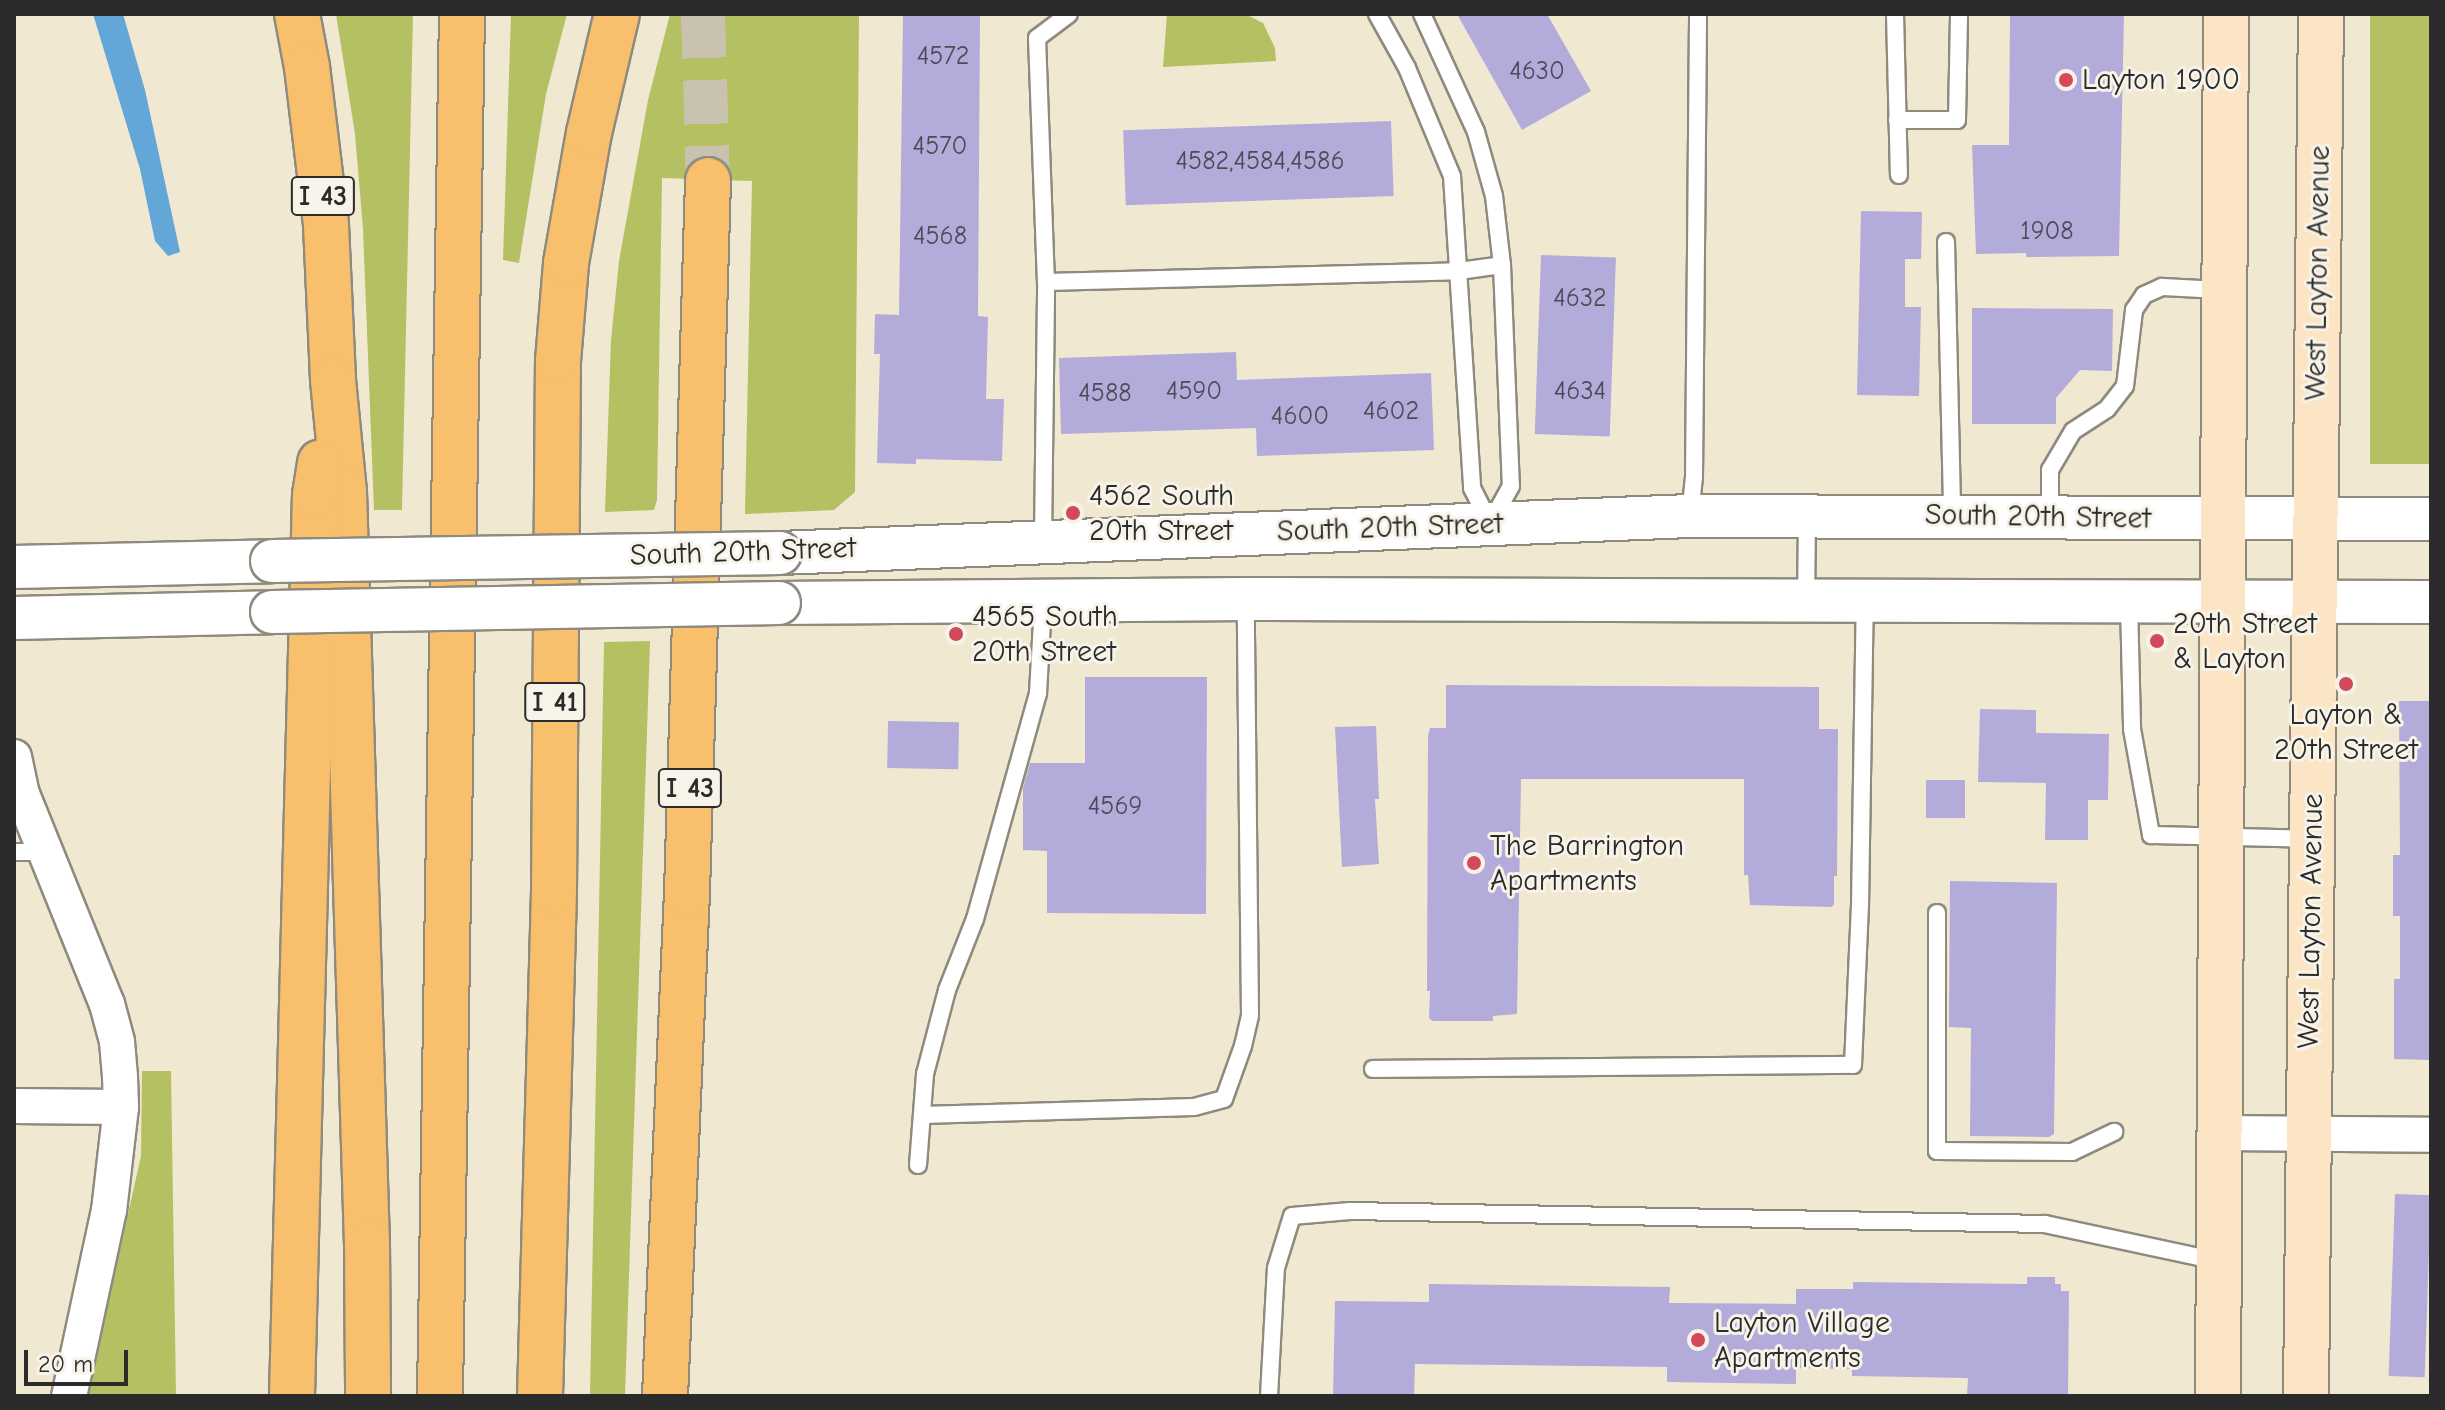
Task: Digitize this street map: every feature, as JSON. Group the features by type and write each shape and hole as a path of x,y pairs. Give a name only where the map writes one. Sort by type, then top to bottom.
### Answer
{"highway":[{"name":"I 43","path":"297,14 307,67 326,225 333,380 344,492 367,1243 368,1396"},
{"path":"440,1396 462,14"},
{"name":"I 41","path":"540,1396 553,906 558,361 569,248 589,133 617,14"},
{"name":"I 43","path":"665,1396 687,892 708,180"},
{"path":"292,1396 315,495 333,380"}],"main road":[{"path":"2218,1396 2222,1133 2221,601 2226,14"},
{"name":"West Layton Avenue","path":"2306,1396 2321,14"}],"street":[{"name":"South 20th Street","path":"14,567 780,553 1690,516 2431,519"},
{"path":"1043,543 1043,603"},
{"name":"South 20th Street","path":"14,618 779,603 1246,599 2431,602"},
{"path":"14,757 30,852 107,1004 117,1042 121,1107 109,1210 69,1396"},
{"path":"14,1106 121,1107"},
{"path":"2222,1133 2431,1135"}],"lane":[{"path":"1043,543 1046,282 1037,38 1069,14"},
{"path":"1377,14 1407,68 1452,176 1472,488 1490,524"},
{"path":"1422,14 1476,132 1494,196 1502,265 1511,486 1490,524"},
{"path":"1690,516 1694,478 1698,14"},
{"path":"1895,14 1899,175"},
{"path":"1897,120 1957,120 1959,14"},
{"path":"1946,242 1952,516"},
{"path":"1046,282 1459,271 1502,265"},
{"path":"2050,516 2050,470 2073,431 2107,409 2125,386 2134,310 2144,295 2162,287 2225,290"},
{"path":"1806,602 1807,516"},
{"path":"922,1115 1194,1107 1224,1099 1243,1046 1250,1015 1246,599"},
{"path":"2129,600 2132,729 2151,835 2312,839"},
{"path":"1373,1069 1853,1065 1860,906 1865,601"},
{"path":"918,1165 925,1074 947,990 975,919 1038,693 1043,603"},
{"path":"1937,913 1937,1151 2072,1152 2114,1132"},
{"path":"1269,1396 1276,1268 1292,1216 1350,1211 2045,1224 2219,1262"}],"green space":[{"path":"336,14 413,14 402,510 374,510 363,229 355,134"},
{"path":"511,14 567,14 546,94 519,263 503,260"},
{"path":"670,14 859,14 855,492 834,510 745,514 752,181 662,178 657,500 654,510 605,512 611,340 619,261 648,100"},
{"path":"1167,14 1245,14 1263,23 1275,48 1276,61 1163,67"},
{"path":"2370,14 2431,14 2431,464 2370,464"},
{"path":"650,641 625,1396 590,1396 604,642"},
{"path":"142,1071 171,1071 176,1396 87,1396 141,1156"}],"water":[{"path":"93,14 123,14 145,90 180,252 168,256 155,241 140,169"}],"building":[{"path":"1457,14 1547,14 1591,91 1522,130"},
{"name":"Layton 1900","path":"2010,14 2124,14 2119,256 1976,254 1972,145 2009,145"},
{"path":"903,15 980,16 978,316 988,317 986,399 1004,399 1002,461 916,459 916,464 877,463 880,354 874,354 875,314 899,315"},
{"path":"1391,121 1394,196 1126,205 1123,130"},
{"path":"1861,211 1922,212 1921,259 1905,259 1905,307 1921,307 1919,396 1857,395"},
{"path":"1541,255 1616,258 1610,437 1535,434"},
{"path":"1972,308 2113,309 2112,371 2080,370 2056,398 2056,424 1972,424"},
{"path":"1236,352 1237,380 1431,373 1434,450 1257,456 1256,428 1061,434 1059,358"},
{"path":"1085,677 1207,677 1206,914 1047,913 1047,851 1023,850 1023,788 1030,763 1085,763"},
{"name":"The Barrington Apartments","path":"1446,685 1819,687 1819,729 1838,729 1834,904 1832,907 1750,905 1748,875 1744,875 1744,779 1521,779 1517,1014 1493,1016 1493,1021 1433,1021 1429,1018 1430,991 1427,991 1428,736 1430,728 1446,728"},
{"path":"2399,701 2431,701 2431,1060 2394,1059 2394,979 2400,979 2400,916 2393,916 2393,855 2400,855"},
{"path":"1980,709 2036,710 2036,733 2109,734 2108,800 2088,800 2088,840 2045,840 2046,783 1978,782"},
{"path":"888,721 959,722 958,769 887,768"},
{"path":"1376,726 1379,799 1375,799 1379,864 1342,867 1335,727"},
{"path":"1926,780 1965,780 1965,818 1926,818"},
{"path":"1950,881 2057,883 2054,1134 2049,1137 1970,1136 1971,1028 1949,1027"},
{"path":"2395,1194 2431,1195 2425,1377 2389,1376"},
{"name":"Layton Village Apartments","path":"2027,1277 2055,1277 2055,1284 2061,1284 2061,1291 2069,1291 2068,1396 1967,1396 1968,1378 1852,1376 1852,1369 1796,1368 1796,1384 1667,1382 1667,1367 1415,1364 1414,1396 1333,1396 1335,1301 1429,1302 1429,1284 1670,1287 1669,1303 1796,1304 1796,1289 1853,1289 1853,1282 2027,1284"}],"tunnel":[{"path":"703,14 708,180"}],"place":[{"name":"Layton 1900","path":"2066,80"},
{"name":"4562 South 20th Street","path":"1073,513"},
{"name":"4565 South 20th Street","path":"956,634"},
{"name":"20th Street & Layton","path":"2157,641"},
{"name":"Layton & 20th Street","path":"2346,684"},
{"name":"The Barrington Apartments","path":"1474,863"},
{"name":"Layton Village Apartments","path":"1698,1340"}]}
